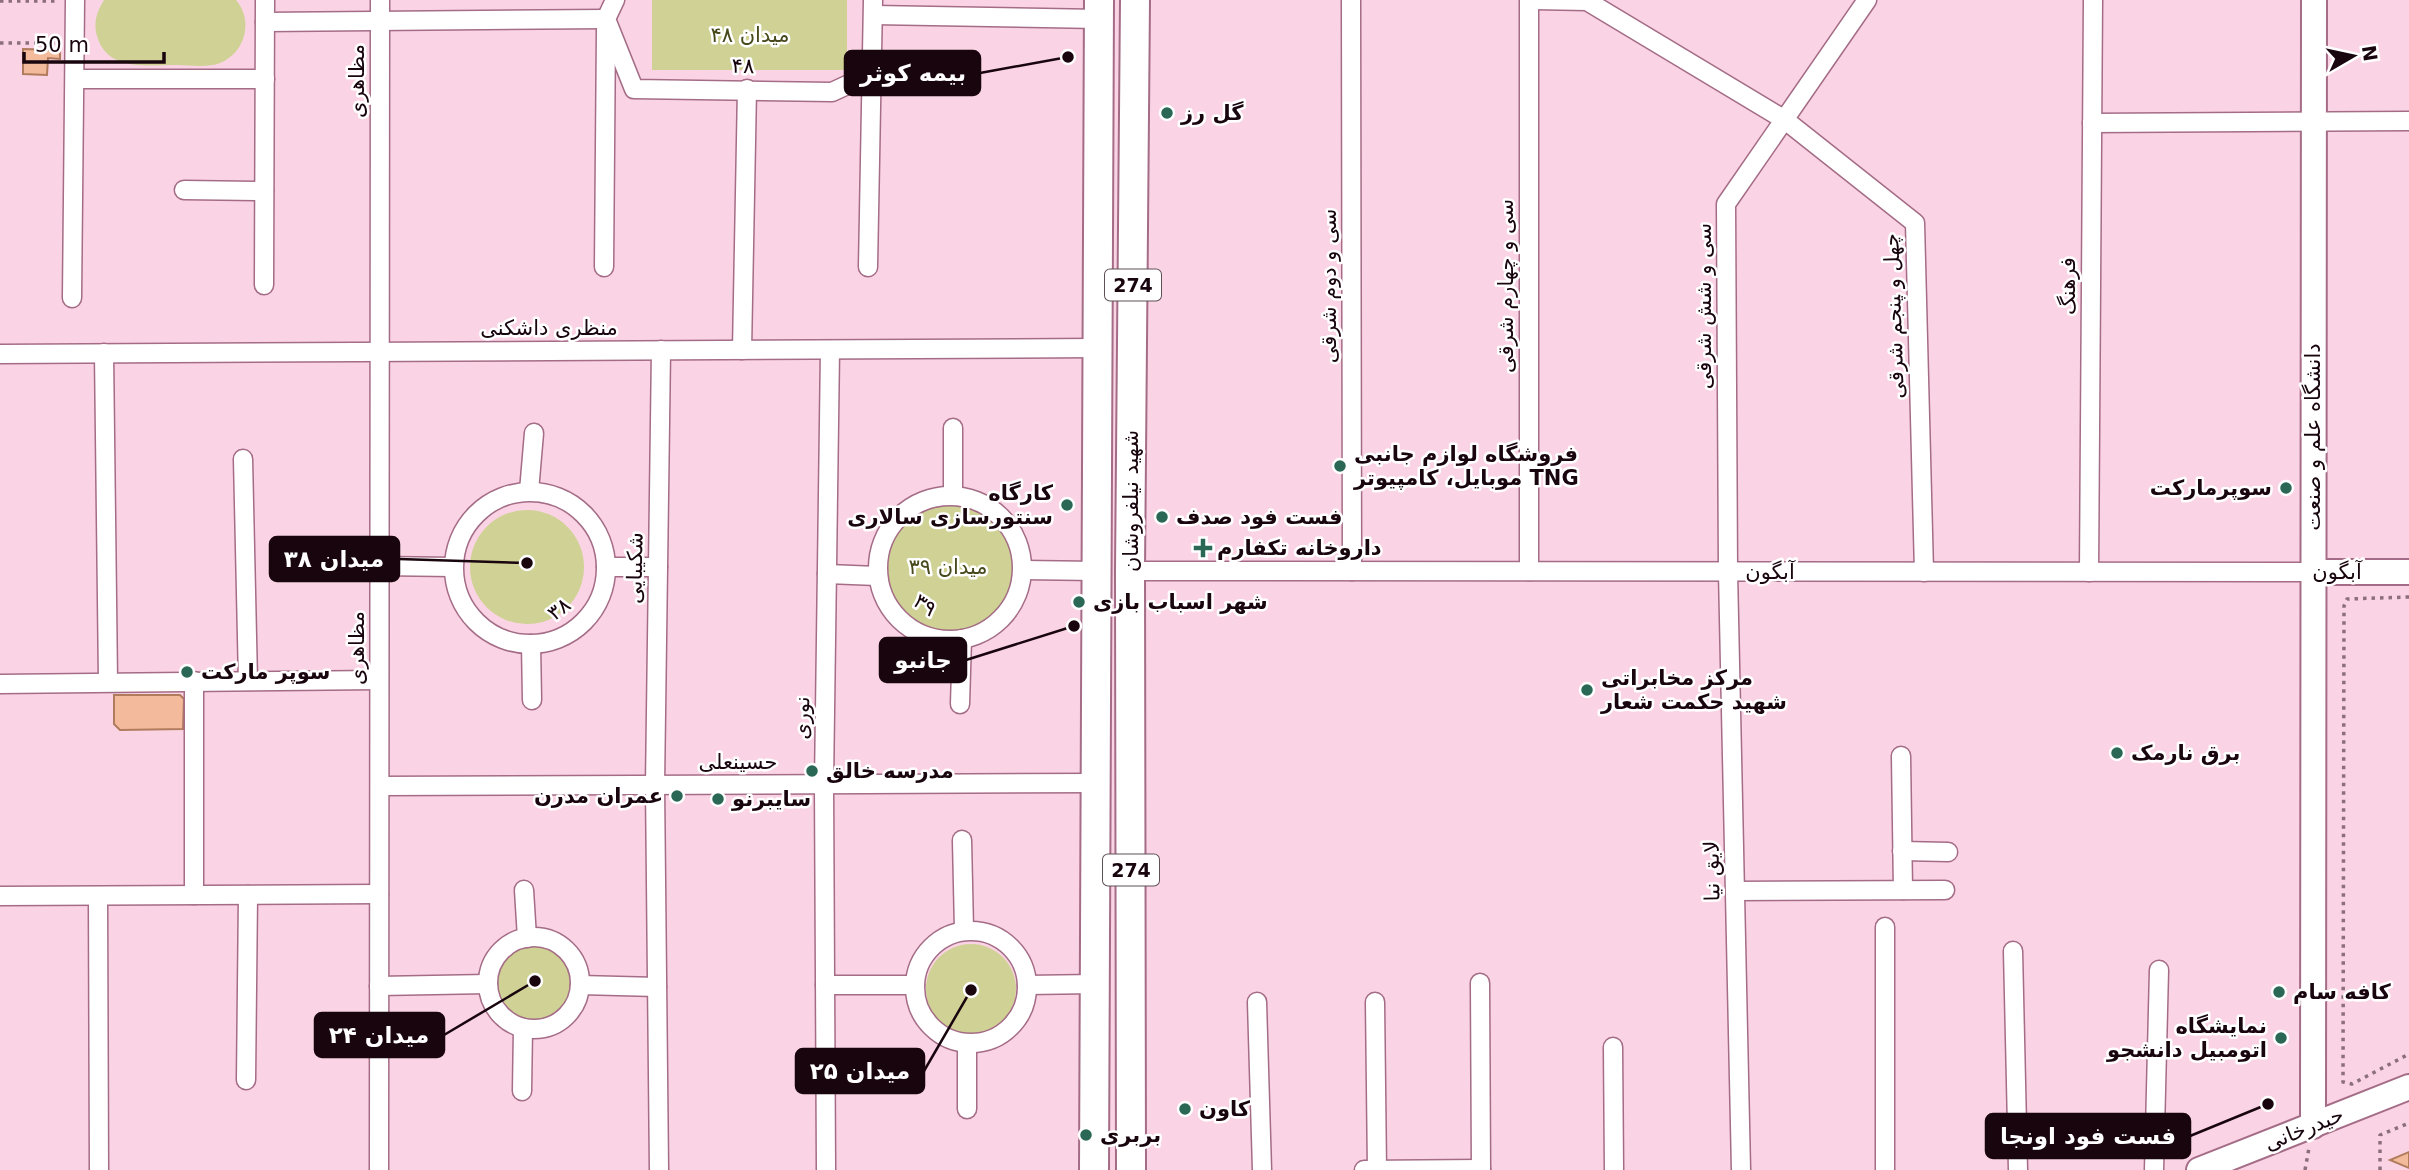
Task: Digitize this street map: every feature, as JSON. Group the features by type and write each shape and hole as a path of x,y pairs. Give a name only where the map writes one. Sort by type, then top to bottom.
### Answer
{"main road":[{"name":"شهید نیلفروشان","path":"1131,1170 1130,571 1135,0"},
{"name":"دانشگاه علم و صنعت","path":"2313,1126 2314,0"},
{"name":"شهید نیلفروشان","path":"1097,572 1098,9"},
{"path":"1097,572 1130,571"},
{"name":"274","path":"1094,1170 1097,572"},
{"name":"آبگون","path":"2313,572 2409,572"},
{"path":"2313,621 2338,584 2369,572"},
{"name":"حیدرخانی","path":"2199,1170 2409,1087"}],"street":[{"path":"72,298 75,0"},
{"path":"264,285 265,0"},
{"name":"مظاهری","path":"379,1170 380,0"},
{"path":"604,267 606,0"},
{"path":"606,19 615,0"},
{"name":"سی و دوم شرقی","path":"1351,0 1352,571"},
{"path":"1531,0 1587,1 1785,120"},
{"name":"سی و چهارم شرقی","path":"1529,571 1531,0"},
{"name":"سی و شش شرقی","path":"1728,572 1726,204 1867,0"},
{"name":"فرهنگ","path":"2089,572 2093,0"},
{"path":"868,267 874,7 1098,9"},
{"path":"265,22 606,19"},
{"name":"۴۸","path":"606,19 634,89 832,92 871,74"},
{"path":"75,79 265,79"},
{"path":"742,350 747,89"},
{"name":"چهل و ‍پنجم شرقی","path":"1785,120 1915,223 1924,572"},
{"path":"2092,124 2409,121"},
{"path":"184,190 264,191"},
{"name":"منظری داشکنی","path":"0,354 1098,348"},
{"name":"نوری","path":"826,1170 824,784 830,350"},
{"name":"شکیبایی","path":"659,1170 655,785 660,351"},
{"path":"104,353 108,681"},
{"path":"953,428 953,495"},
{"path":"379,566 453,567 457,544 477,514 506,495 529,491 534,433"},
{"path":"243,459 248,681"},
{"name":"۳۸","path":"453,567 457,591 468,613 486,630 507,641 531,644 565,635 592,612 603,591 606,568 602,544 591,522 574,506 553,495 529,491"},
{"path":"827,574 877,576 884,539 895,521 912,507 932,498 953,495 975,500 995,511 1010,527 1020,548 1023,570 1017,594 1005,615 986,631 962,639 960,704"},
{"path":"606,568 658,567"},
{"path":"1023,570 1097,572"},
{"name":"آبگون","path":"1130,571 2313,572"},
{"name":"لایق نیا","path":"1728,572 1741,1170"},
{"name":"۳۹","path":"877,576 887,603 901,620 930,636 962,639"},
{"path":"531,644 532,700"},
{"path":"0,684 379,680"},
{"path":"194,681 194,895"},
{"path":"1901,756 1903,890"},
{"name":"حسینعلی","path":"380,786 1096,783"},
{"path":"962,840 964,930"},
{"path":"1902,851 1948,852"},
{"path":"524,890 527,938"},
{"path":"1735,891 1945,890"},
{"path":"0,896 379,894"},
{"path":"246,1080 248,895"},
{"path":"98,896 99,1170"},
{"path":"1885,927 1885,1170"},
{"path":"964,930 992,935 1007,943 1018,956 1027,985 1025,1006 1016,1023 1002,1035 985,1043 967,1044 950,1040 935,1031 923,1018 916,1002 918,967 928,951 942,939 964,930"},
{"path":"527,938 553,941 565,949 579,971 578,998 562,1020 550,1027 523,1028 509,1022 498,1012 488,984 495,959 514,941 527,938"},
{"path":"2013,951 2018,1170"},
{"path":"2154,1170 2159,970"},
{"path":"1364,1170 1480,1169 1480,983"},
{"path":"379,986 488,984"},
{"path":"1027,985 1095,984"},
{"path":"580,985 657,987"},
{"path":"825,985 915,985"},
{"path":"1257,1002 1262,1170"},
{"path":"1375,1002 1377,1170"},
{"path":"522,1091 523,1028"},
{"path":"967,1044 967,1110"},
{"path":"1613,1046 1614,1170"}],"path":[{"path":"0,1 75,0"},
{"path":"0,43 75,43"},
{"path":"2409,597 2356,597 2347,599 2344,606 2340,1073 2343,1082 2351,1084 2409,1054"},
{"path":"2380,1170 2381,1135 2409,1123"}],"green space":[{"path":"104,0 236,0 245,17 244,36 236,52 215,65 130,64 110,56 102,48 97,36 96,17"},
{"name":"میدان ۴۸","path":"652,0 847,0 847,70 652,70"},
{"name":"میدان ۳۹","path":"953,495 995,511 1023,570 986,631 919,633 887,603 881,554 895,521"},
{"path":"527,510 549,514 567,527 580,545 584,567 580,589 567,607 549,620 527,624 505,620 487,607 474,589 470,567 474,545 487,527 505,514"},
{"path":"535,940 559,947 571,959 578,983 571,1007 559,1019 535,1026 511,1019 499,1007 492,983 499,959 511,947"},
{"path":"962,944 980,944 996,951 1009,964 1016,980 1016,998 1009,1014 996,1027 980,1034 962,1034 946,1027 933,1014 926,998 926,980 933,964 946,951"}],"building":[{"path":"23,49 60,50 60,59 48,58 47,75 23,74"},
{"path":"114,695 180,695 184,699 183,729 120,730 114,724"},
{"path":"2409,1152 2409,1168 2390,1160"}],"place":[{"name":"بیمه کوثر","path":"1068,57"},
{"name":"گل رز","path":"1167,113"},
{"name":"فروشگاه لوازم جانبی موبایل، کامپيوتر TNG","path":"1340,466"},
{"name":"سوپرمارکت","path":"2286,488"},
{"name":"کارگاه سنتورسازی سالاری","path":"1067,505"},
{"name":"فست فود صدف","path":"1162,517"},
{"name":"داروخانه تکفارم","path":"1203,548"},
{"name":"میدان ۳۸","path":"527,563"},
{"name":"شهر اسباب بازی","path":"1079,602"},
{"name":"جانبو","path":"1074,626"},
{"name":"سوپر مارکت","path":"187,672"},
{"name":"مرکز مخابراتی شهید حکمت شعار","path":"1587,690"},
{"name":"برق نارمک","path":"2117,753"},
{"name":"مدرسه خالق","path":"812,771"},
{"name":"عمران مدرن","path":"677,796"},
{"name":"سایبرنو","path":"718,799"},
{"name":"میدان ۲۴","path":"535,981"},
{"name":"میدان ۲۵","path":"971,990"},
{"name":"کافه سام","path":"2279,992"},
{"name":"نمایشگاه اتومبیل دانشجو","path":"2281,1038"},
{"name":"فست فود اونجا","path":"2268,1104"},
{"name":"کاون","path":"1185,1109"},
{"name":"بربری","path":"1086,1135"}]}
